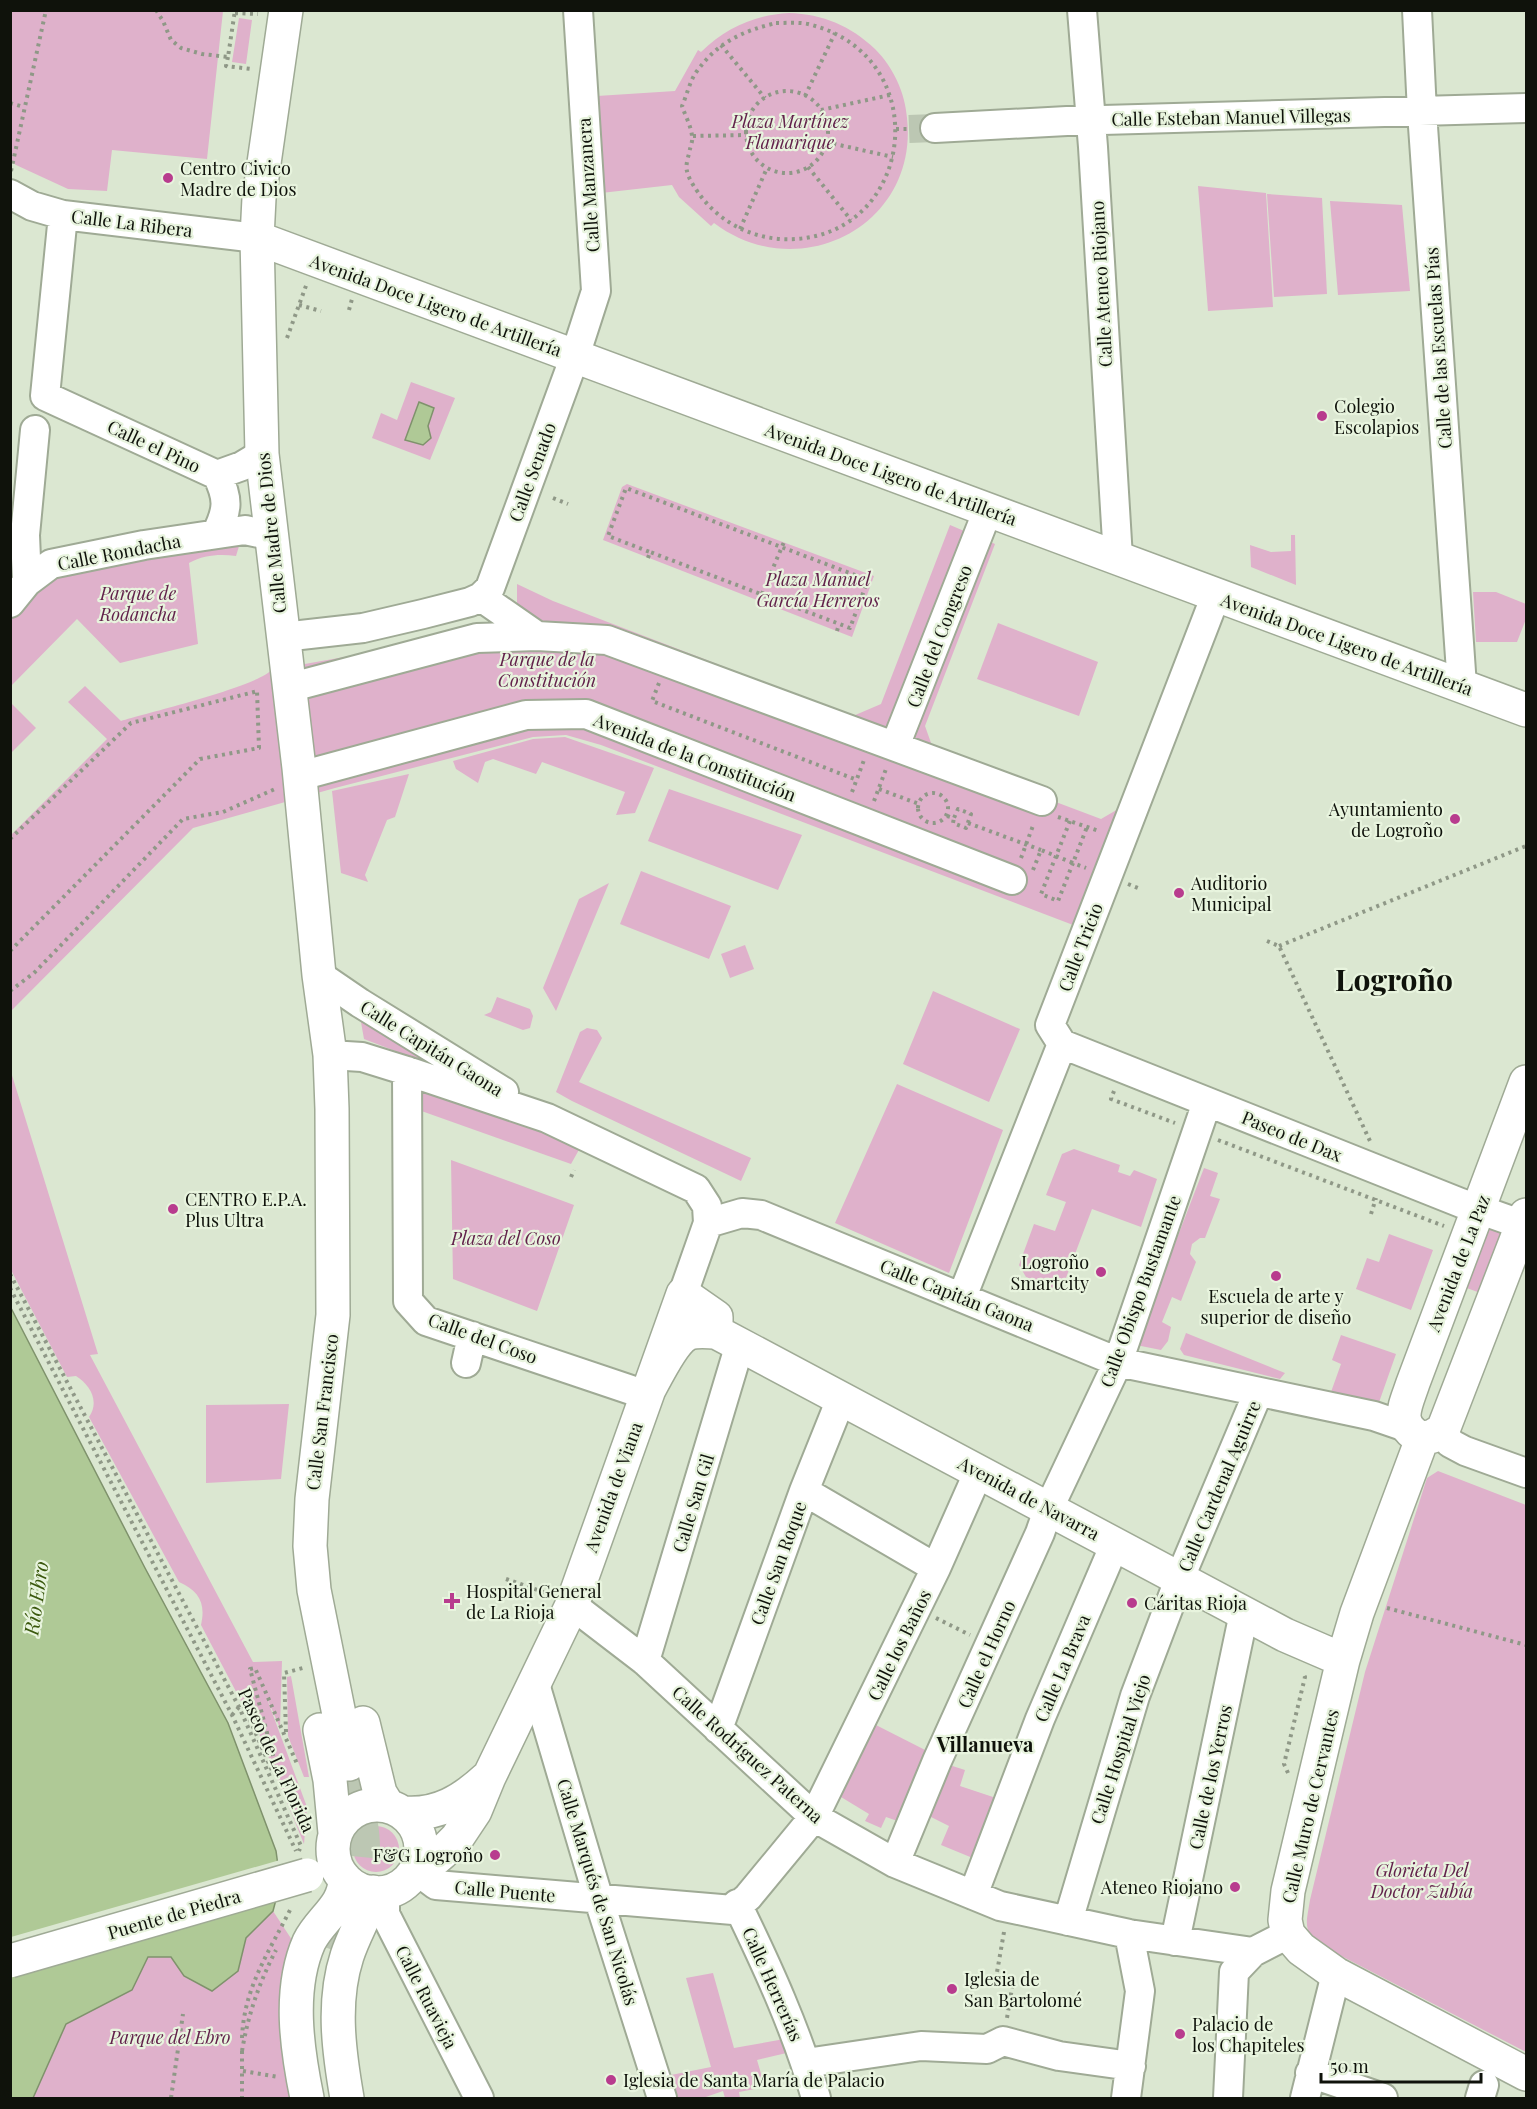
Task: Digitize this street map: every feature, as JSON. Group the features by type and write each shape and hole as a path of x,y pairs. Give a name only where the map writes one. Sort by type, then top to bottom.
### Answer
{"main road":[{"name":"Calle Madre de Dios","path":"286,10 259,198 257,238 262,454 283,637 273,689 330,1055"},
{"name":"Avenida Doce Ligero de Artillería","path":"257,238 1527,710"},
{"name":"Calle San Francisco","path":"330,1055 333,1315 312,1500 310,1556 326,1656 350,1764"},
{"name":"Avenida de La Paz","path":"1424,1432 1403,1418 1413,1383 1527,1082"},
{"name":"Avenida de La Paz","path":"1343,1660 1357,1613 1424,1432 1525,1220"},
{"path":"683,1294 716,1317 728,1338"},
{"name":"Avenida de Viana","path":"417,1868 435,1859 457,1838 475,1810 535,1684 561,1594 646,1395 683,1294"},
{"path":"646,1395 677,1342 687,1334 700,1331 728,1338"},
{"name":"Avenida de Navarra","path":"728,1338 1179,1580 1302,1643 1343,1660"},
{"path":"328,1366 318,1381 297,1458 290,1509 289,1557 306,1667 326,1758 328,1874 347,1954 341,1983 338,2031 347,2098"},
{"path":"328,1366 341,1409 331,1515 334,1568 348,1654 380,1792 396,1810 410,1819 419,1834 421,1852 417,1868 402,1885 328,1874"},
{"name":"Calle Muro de Cervantes","path":"1295,1942 1285,1920 1288,1891 1343,1660"},
{"name":"Avenida de Viana","path":"396,1810 424,1813 445,1807 462,1799 489,1777"},
{"path":"328,1874 342,1822 354,1811 370,1805 396,1810"},
{"path":"307,2098 298,2050 296,2023 304,1954 310,1940 336,1907 344,1889 328,1874"},
{"name":"Puente de Piedra","path":"10,1948 328,1874"},
{"name":"Puente de Piedra","path":"10,1960 328,1874"},
{"path":"1295,1942 1336,1974 1527,2074"},
{"path":"328,2098 320,2036 323,1983 330,1948"}],"street":[{"name":"Calle Manzanera","path":"575,356 596,291 578,10"},
{"name":"Calle Ateneo Riojano","path":"1082,10 1118,558"},
{"name":"Calle de las Escuelas Pías","path":"1417,10 1462,686"},
{"name":"Calle Esteban Manuel Villegas","path":"922,128 1091,120 1527,108"},
{"name":"Calle La Ribera","path":"10,194 32,206 63,214 257,238"},
{"name":"Calle el Pino","path":"63,214 45,396 217,475 242,466 262,454"},
{"name":"Calle Senado","path":"486,592 575,356"},
{"path":"19,592 18,532 35,430"},
{"path":"216,534 224,519 227,500 217,475"},
{"name":"Calle del Congreso","path":"895,746 982,525"},
{"name":"Calle Rondacha","path":"19,592 51,564 144,545 216,534 244,531 273,536"},
{"path":"283,637 363,628 470,602 486,592 537,636"},
{"name":"Calle Tricio","path":"1062,1044 1050,1025 1216,595"},
{"path":"273,689 477,638 537,636 607,640 895,746 1044,812"},
{"name":"Avenida de la Constitución","path":"287,777 525,715 586,714 1012,880"},
{"name":"Calle Capitán Gaona","path":"319,975 360,1003 547,1118 696,1189 707,1206 708,1223 742,1213 761,1215 1118,1362 1374,1416 1424,1432"},
{"path":"962,1297 1062,1044"},
{"name":"Paseo de Dax","path":"1062,1044 1478,1210 1525,1220"},
{"name":"Calle Capitán Gaona","path":"330,1055 362,1058 547,1118"},
{"name":"Calle del Coso","path":"406,1071 408,1301 426,1321 469,1349 646,1395"},
{"name":"Calle Obispo Bustamante","path":"1048,1510 1118,1362 1207,1102"},
{"name":"Avenida de Viana","path":"683,1294 708,1223"},
{"name":"Calle San Gil","path":"645,1661 728,1338"},
{"name":"Calle Cardenal Aguirre","path":"1179,1580 1258,1393"},
{"name":"Calle San Roque","path":"718,1729 804,1491 841,1399"},
{"path":"1424,1432 1465,1451 1527,1473"},
{"name":"Calle los Baños","path":"737,1904 748,1897 814,1817 917,1608 979,1471"},
{"path":"804,1491 936,1568"},
{"name":"Calle el Horno","path":"895,1863 937,1761 1040,1533 1048,1510"},
{"name":"Calle La Brava","path":"973,1895 1040,1719 1115,1544"},
{"name":"Calle Hospital Viejo","path":"1068,1921 1135,1696 1179,1580"},
{"name":"Calle Rodríguez Paterna","path":"561,1594 645,1661 814,1817 895,1863 1008,1908 1129,1934 1253,1952"},
{"name":"Calle de los Yerros","path":"1175,1941 1244,1613"},
{"name":"Calle Marqués de San Nicolás","path":"535,1684 599,1900 662,2098"},
{"name":"Calle Puente","path":"417,1868 436,1885 733,1910 737,1904"},
{"name":"Calle Ruavieja","path":"328,1874 385,1914 479,2098"},
{"name":"Calle Herrerías","path":"737,1904 770,1972 806,2063 816,2098"},
{"path":"1126,2098 1140,1991 1129,1934"},
{"path":"1228,2098 1234,1972 1253,1952 1295,1942"},
{"path":"1336,1974 1308,2086 1383,2098"},
{"path":"806,2063 921,2046 987,2049 1003,2042 1059,2056 1131,2066"}],"path":[{"path":"10,175 46,10"},
{"path":"156,10 171,40 180,48 202,54 228,57"},
{"path":"235,10 226,66 277,72"},
{"path":"776,23 806,24 835,33 859,49 878,70 890,95 895,112 896,129 893,157 884,181 875,195 851,220 825,233 797,240 768,238 740,229 717,214 699,195 687,171 693,136 682,106 696,72 721,45 747,30 776,23"},
{"path":"805,96 835,33"},
{"path":"721,45 765,98"},
{"path":"787,91 805,96 821,110 826,122 826,142 817,160 808,167 793,173 780,173 756,160 749,148 746,135 747,122 753,110 765,98 773,93 787,91"},
{"path":"821,110 890,95"},
{"path":"10,103 24,106"},
{"path":"896,129 922,128"},
{"path":"693,136 746,135"},
{"path":"826,142 893,157"},
{"path":"808,167 851,220"},
{"path":"740,229 767,168"},
{"path":"299,305 321,310"},
{"path":"626,488 783,545 868,580 854,625 850,628 608,536 611,521 626,488"},
{"path":"553,498 568,504"},
{"path":"759,601 783,545"},
{"path":"648,558 650,552"},
{"path":"837,631 839,624"},
{"path":"10,839 130,723 273,689 259,748 200,759 10,951"},
{"path":"865,823 895,746"},
{"path":"851,796 866,755"},
{"path":"10,991 34,973 183,819 223,812 275,789 287,777"},
{"path":"879,789 919,804"},
{"path":"947,816 949,806 939,794 925,795 919,804 919,813 925,821 935,823 947,816 954,818"},
{"path":"958,809 971,814 968,823 966,828 953,823 958,809"},
{"path":"1041,850 1026,888 1012,880 1026,845 1044,812 1104,833"},
{"path":"1066,904 1041,894 1070,821"},
{"path":"968,823 1088,869 1085,878"},
{"path":"1058,901 1087,827"},
{"path":"1279,946 1527,846"},
{"path":"1267,941 1279,946 1385,1173 1371,1214"},
{"path":"1125,1069 1111,1099 1448,1228"},
{"path":"571,1177 574,1170"},
{"name":"Paseo de La Florida","path":"10,1274 239,1707 301,1846 328,1874"},
{"name":"Paseo de La Florida","path":"10,1288 232,1715 328,1874"},
{"path":"506,1579 546,1593 561,1594"},
{"path":"1379,1606 1527,1645"},
{"path":"917,1608 990,1646"},
{"path":"1289,1778 1284,1764 1305,1677 1303,1672 1293,1665 1302,1643"},
{"path":"286,1736 284,1673 306,1667"},
{"path":"232,1715 239,1707 244,1706 273,1773 278,1774 250,1669 255,1668 299,1768"},
{"path":"242,2098 243,2018 256,1974 328,1874"},
{"path":"1003,2042 1013,1982 996,1978 1008,1908"},
{"path":"171,2098 183,2014"},
{"path":"243,2071 282,2078"}],"green space":[{"path":"10,11 223,11 207,159 112,150 107,191 68,189 16,165 10,160"},
{"name":"Plaza Martínez Flamarique","path":"789,13 825,19 856,34 875,49 897,80 906,108 906,156 894,189 874,216 847,235 816,246 782,249 747,241 714,223 711,226 679,197 672,185 601,193 597,96 675,91 698,50 701,52 720,36 741,24 776,14"},
{"path":"239,18 252,20 246,64 232,62"},
{"path":"1198,186 1266,193 1273,307 1208,311"},
{"path":"1267,194 1322,198 1327,294 1274,297"},
{"path":"1330,201 1402,205 1410,291 1338,295"},
{"path":"411,382 455,398 430,460 372,438 381,413 397,420"},
{"name":"Plaza Manuel García Herreros","path":"627,484 874,576 852,637 603,540 622,487"},
{"name":"Parque de la Constitución","path":"950,525 995,544 925,726 936,757 1101,819 1132,801 1081,928 601,745 566,735 533,737 335,788 193,828 11,1011 11,835 107,739 68,702 85,686 121,721 246,684 271,670 485,632 517,606 517,584 553,601 853,716 881,704"},
{"name":"Parque de Rodancha","path":"244,530 236,556 212,556 189,563 198,644 120,663 77,619 11,686 11,604 51,564"},
{"path":"1291,535 1295,535 1296,585 1251,567 1250,545 1271,552 1291,551"},
{"path":"1473,592 1496,592 1526,604 1526,619 1517,642 1476,642"},
{"path":"998,623 1098,662 1079,716 977,679"},
{"path":"11,703 36,728 11,753"},
{"path":"565,737 654,768 635,813 616,815 625,792 542,762 536,774 493,759 485,762 478,783 456,769 453,761 533,739"},
{"path":"409,774 395,817 387,820 365,875 368,882 341,873 332,791"},
{"path":"669,789 802,835 778,890 648,841"},
{"path":"641,871 731,906 709,959 620,924"},
{"path":"609,883 556,1011 543,988 579,899"},
{"path":"745,945 754,969 730,978 721,954"},
{"path":"933,991 1020,1029 989,1102 903,1064"},
{"path":"497,997 530,1009 533,1016 530,1028 523,1030 484,1015 491,1012"},
{"path":"359,1011 476,1082 364,1039"},
{"path":"587,1028 597,1030 602,1038 579,1082 751,1158 741,1181 556,1092 580,1032"},
{"path":"11,1072 98,1354 90,1355 253,1662 282,1661 280,1728 266,1696 307,1807 304,1844 246,1702 242,1703 201,1625 202,1604 192,1589 179,1582 89,1417 94,1405 92,1394 76,1376 67,1377 11,1270"},
{"path":"897,1084 1003,1130 949,1273 835,1223"},
{"path":"427,1090 580,1148 571,1164 413,1108 419,1095"},
{"path":"1074,1149 1120,1165 1118,1172 1130,1176 1134,1170 1157,1179 1141,1227 1092,1209 1061,1291 1026,1277 1019,1265 1034,1224 1055,1231 1066,1202 1046,1195 1062,1154"},
{"name":"Plaza del Coso","path":"451,1160 574,1205 537,1311 453,1279"},
{"path":"1204,1168 1218,1173 1210,1196 1220,1199 1205,1238 1200,1238 1192,1244 1190,1254 1196,1262 1181,1301 1172,1297 1162,1322 1171,1327 1168,1341 1161,1350 1136,1345"},
{"path":"1482,1223 1505,1232 1483,1294 1456,1284"},
{"path":"1389,1234 1433,1250 1411,1310 1356,1289 1367,1258 1379,1262"},
{"path":"1186,1333 1285,1373 1280,1379 1184,1355 1180,1349"},
{"path":"1341,1335 1396,1354 1377,1408 1331,1392 1341,1364 1332,1360"},
{"path":"289,1404 281,1479 206,1483 206,1405"},
{"name":"Glorieta Del Doctor Zubía","path":"1438,1471 1526,1505 1526,2052 1324,1947 1312,1936 1307,1927 1310,1900 1365,1672 1427,1478"},
{"path":"291,1676 309,1777 304,1777 288,1736 287,1677"},
{"path":"872,1723 933,1754 906,1824 886,1817 881,1828 865,1821 869,1814 841,1797"},
{"path":"943,1763 965,1770 960,1786 1002,1800 980,1861 941,1845 949,1826 921,1812"},
{"path":"376,1826 392,1833 399,1849 392,1865 376,1872 360,1865 353,1849 360,1833"},
{"name":"Parque del Ebro","path":"273,1911 296,1946 297,2098 33,2098 66,2024 132,1990 148,1957 171,1957 184,1976 238,1971 246,1938"},
{"path":"713,1973 734,2048 790,2038 795,2051 757,2060 765,2087 739,2092 740,2098 725,2098 723,2091 703,2098 673,2098 666,2076 711,2067 686,1978"}],"water":[{"path":"419,402 434,408 428,426 431,438 423,445 405,440"},
{"name":"Río Ebro","path":"10,1306 228,1723 276,1851 279,1873 278,1892 273,1911 246,1938 238,1971 212,1991 184,1976 171,1957 148,1957 132,1990 66,2024 33,2098 10,2098"}],"pier":[{"path":"280,1860 282,1873 11,1972 11,1937"}],"tunnel":[{"path":"909,129 935,128"},
{"path":"330,1949 354,1892 363,1856 361,1823 349,1764"}],"place":[{"name":"Centro Civico Madre de Dios","path":"168,178"},
{"name":"Colegio Escolapios","path":"1322,416"},
{"name":"Ayuntamiento de Logroño","path":"1455,819"},
{"name":"Auditorio Municipal","path":"1179,893"},
{"name":"CENTRO E.P.A. Plus Ultra","path":"173,1209"},
{"name":"Logroño Smartcity","path":"1101,1272"},
{"name":"Escuela de arte y superior de diseño","path":"1276,1276"},
{"name":"Hospital General de La Rioja","path":"452,1601"},
{"name":"Cáritas Rioja","path":"1132,1603"},
{"name":"F&G Logroño","path":"495,1855"},
{"name":"Ateneo Riojano","path":"1235,1887"},
{"name":"Iglesia de San Bartolomé","path":"952,1989"},
{"name":"Palacio de los Chapiteles","path":"1180,2034"},
{"name":"Iglesia de Santa María de Palacio","path":"611,2080"}],"district":[{"name":"Logroño","path":"1394,979"},
{"name":"Villanueva","path":"985,1743"}]}
